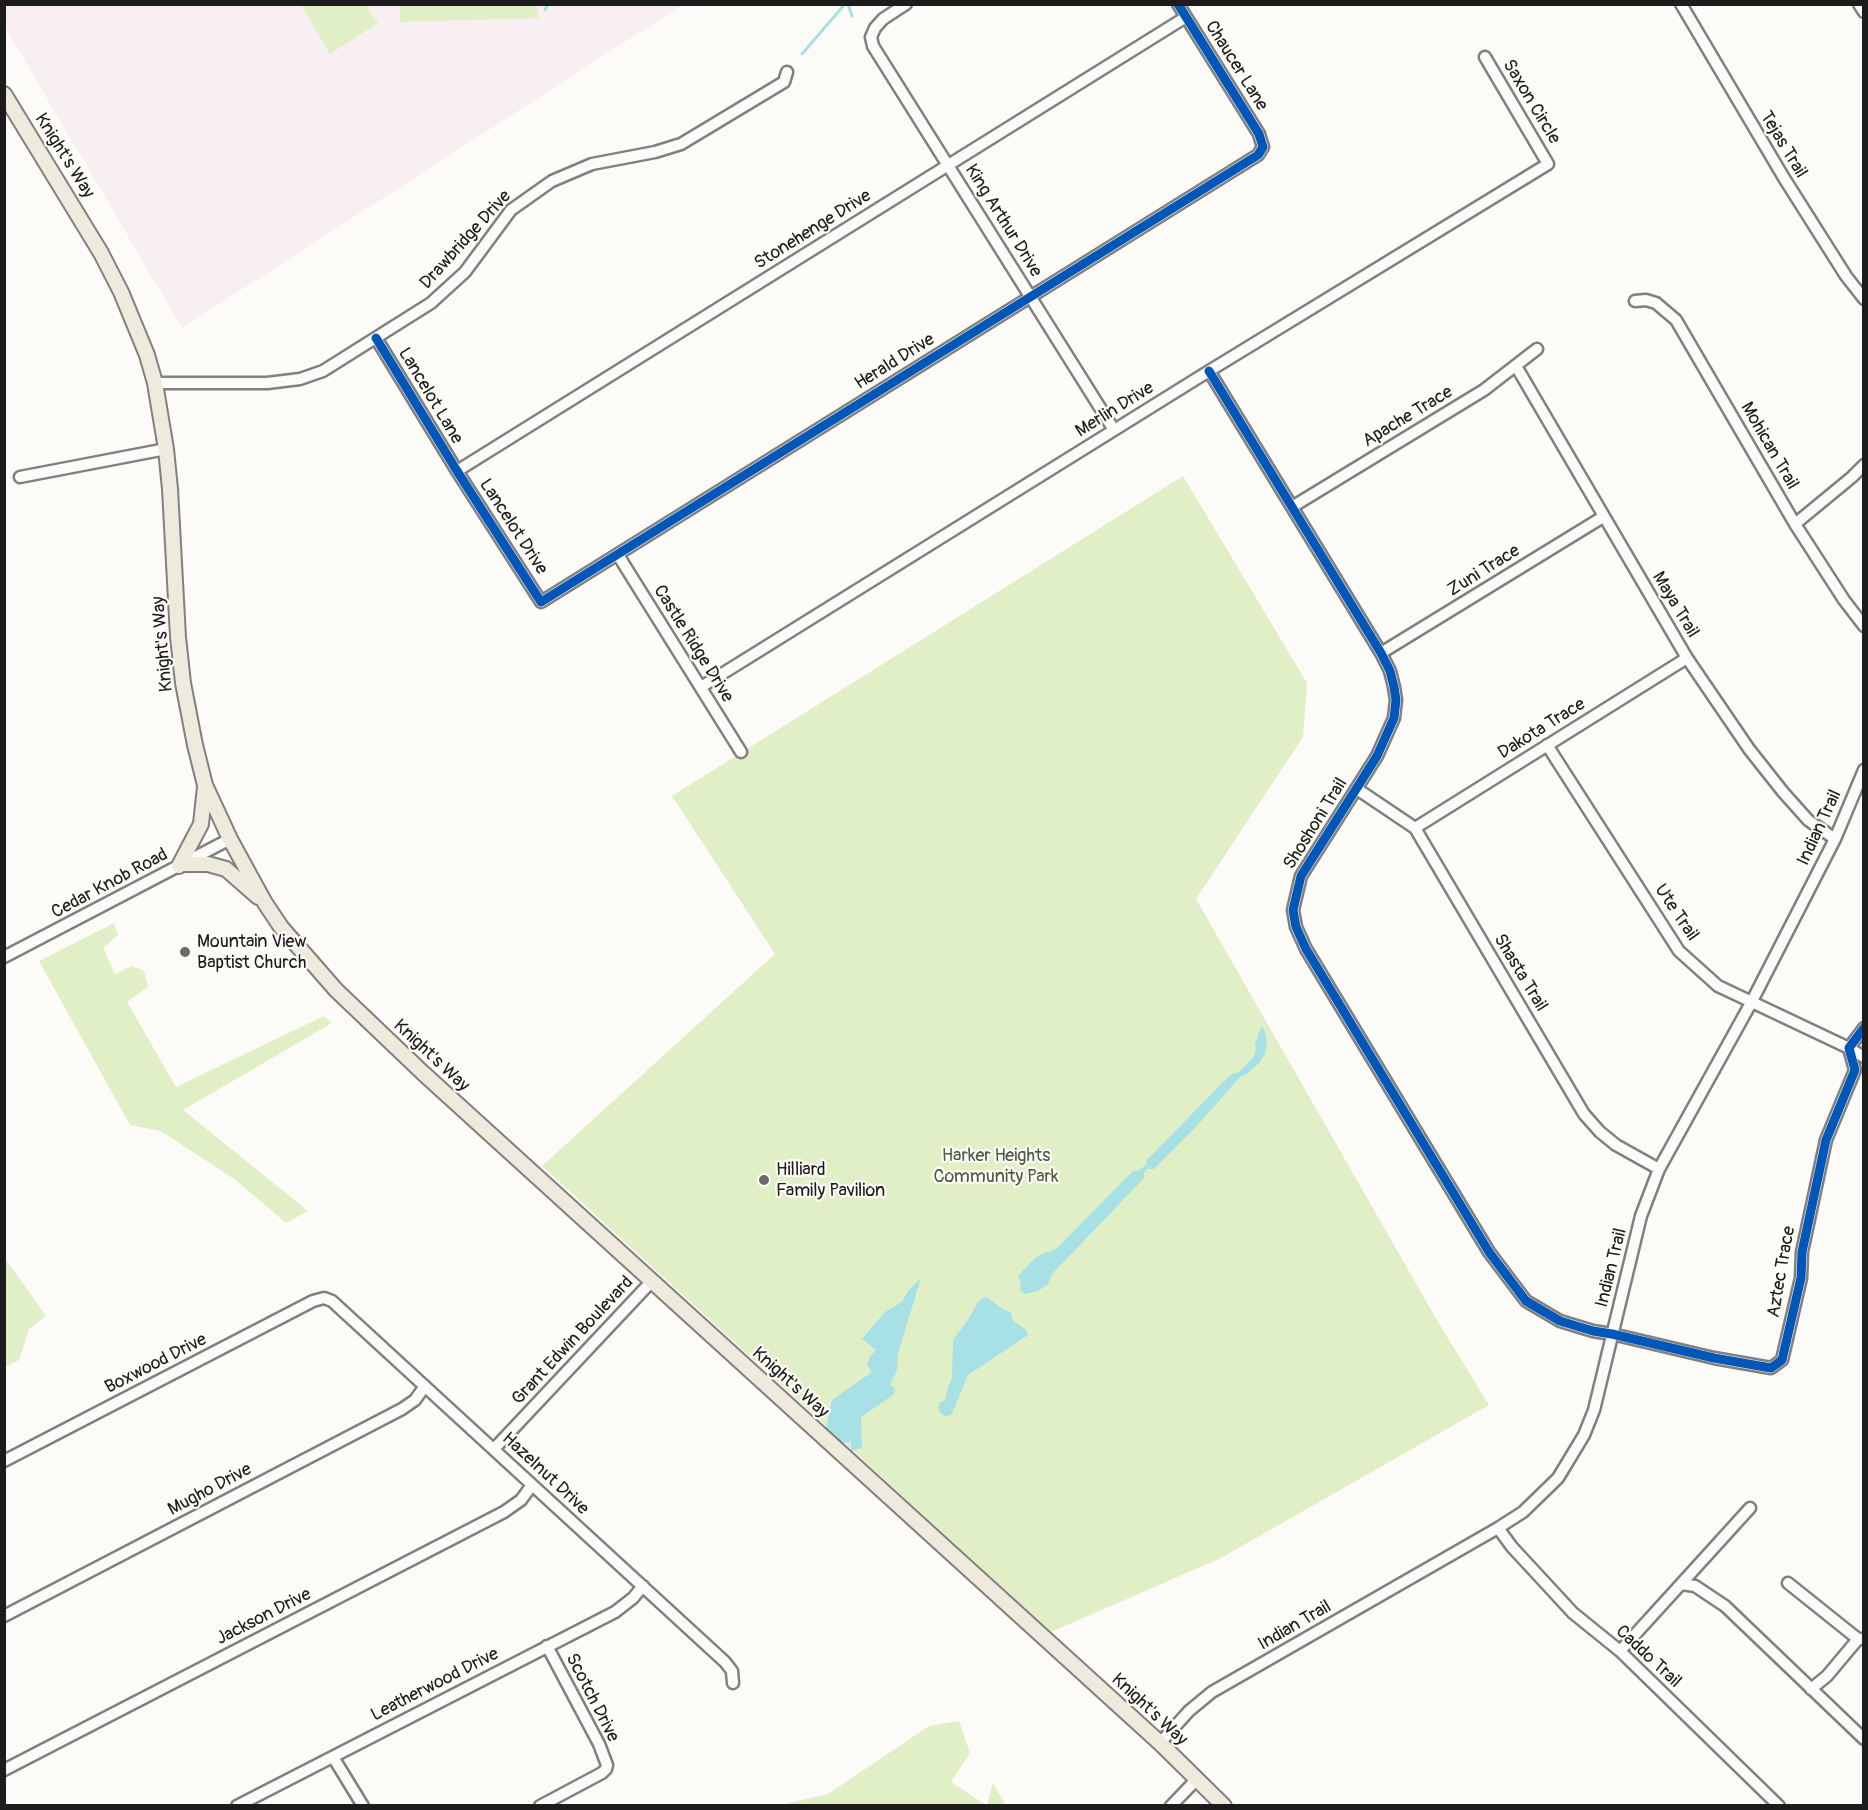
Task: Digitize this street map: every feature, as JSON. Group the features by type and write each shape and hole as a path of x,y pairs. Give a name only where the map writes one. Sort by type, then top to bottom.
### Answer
{"main road":[{"name":"Knight's Way","path":"4,94 101,253 140,338 155,383 170,489 183,683 193,735 206,785 230,838 265,903 306,956 369,1023 1160,1743 1224,1806"},
{"path":"206,785 201,824 182,865 208,864 226,869 265,903"}],"street":[{"name":"King Arthur Drive","path":"906,4 875,27 871,37 873,46 1114,430"},
{"name":"Chaucer Lane","path":"1178,4 1259,134 1263,147"},
{"name":"Tejas Trail","path":"1681,4 1784,178 1845,276 1863,298"},
{"path":"1859,4 1863,12"},
{"name":"Stonehenge Drive","path":"457,471 1186,17"},
{"name":"Saxon Circle","path":"1485,57 1548,164"},
{"name":"Drawbridge Drive","path":"155,383 267,383 300,379 323,370 431,303 450,288 465,272 511,210 552,181 592,164 655,152 681,144 784,82 787,72"},
{"name":"Herald Drive","path":"541,602 1258,155 1263,147"},
{"name":"Merlin Drive","path":"700,687 1548,164"},
{"name":"Mohican Trail","path":"1635,301 1646,300 1656,303 1676,320 1795,524 1863,626"},
{"name":"Lancelot Lane","path":"376,338 457,471"},
{"name":"Apache Trace","path":"1292,507 1484,390 1537,349"},
{"name":"Maya Trail","path":"1515,366 1687,658 1749,749 1783,792 1808,819 1835,838"},
{"name":"Shoshoni Trail","path":"1209,371 1381,653 1390,671 1394,687 1396,700 1394,718 1377,756 1300,876 1293,910 1296,927 1306,949 1489,1252 1511,1283 1526,1301 1544,1313 1560,1321 1612,1334"},
{"path":"20,477 165,449"},
{"path":"1795,524 1852,477 1863,465"},
{"name":"Lancelot Drive","path":"457,471 541,602"},
{"name":"Zuni Trace","path":"1381,653 1603,517"},
{"name":"Castle Ridge Drive","path":"618,555 741,752"},
{"name":"Dakota Trace","path":"1415,828 1687,658"},
{"name":"Ute Trail","path":"1547,746 1679,951 1718,986 1849,1048 1863,1057"},
{"name":"Indian Trail","path":"1160,1743 1189,1711 1212,1692 1498,1528 1522,1512 1558,1478 1580,1444 1594,1410 1641,1216 1659,1169 1751,1003 1835,838 1863,770"},
{"name":"Shasta Trail","path":"1357,789 1415,828 1584,1114 1616,1145 1659,1169"},
{"name":"Cedar Knob Road","path":"4,957 230,838"},
{"path":"1849,1048 1863,1028"},
{"name":"Aztec Trace","path":"1612,1334 1714,1358 1771,1368 1782,1360 1801,1278 1802,1252 1826,1140 1855,1070 1849,1048"},
{"name":"Grant Edwin Boulevard","path":"494,1449 651,1282"},
{"name":"Hazelnut Drive","path":"324,1298 332,1301 725,1662 732,1671 733,1683"},
{"name":"Boxwood Drive","path":"4,1461 314,1301 324,1298"},
{"name":"Mugho Drive","path":"4,1616 402,1409 415,1400 425,1386"},
{"name":"Jackson Drive","path":"4,1770 504,1512 521,1500 532,1485"},
{"path":"1620,1651 1750,1508"},
{"name":"Caddo Trail","path":"1498,1528 1512,1547 1573,1613 1620,1651 1779,1806"},
{"path":"1788,1583 1861,1639 1812,1689"},
{"path":"1681,1584 1695,1586 1725,1606 1863,1740"},
{"name":"Leatherwood Drive","path":"237,1806 615,1612 633,1598 643,1586"},
{"name":"Scotch Drive","path":"540,1806 602,1773 607,1765 599,1744 547,1646"},
{"path":"333,1757 363,1806"},
{"path":"1171,1806 1196,1780"}],"shaded area":[{"path":"4,5 682,5 182,328 5,27"}],"green space":[{"path":"301,5 366,5 378,23 330,54"},
{"path":"400,5 537,5 538,18 400,22"},
{"name":"Harker Heights Community Park","path":"1183,476 1307,683 1303,737 1196,899 1438,1322 1489,1405 1221,1558 1051,1632 542,1166 775,954 672,796"},
{"path":"114,923 118,935 103,948 115,974 132,966 144,971 148,987 127,1002 176,1087 324,1016 332,1023 183,1110 308,1211 286,1223 237,1181 161,1131 130,1125 39,961"},
{"path":"4,1257 46,1316 29,1329 19,1360 5,1367"},
{"path":"959,1721 970,1753 951,1782 986,1805 779,1805 828,1794 929,1726"},
{"path":"993,1783 1006,1805 987,1805"}],"water":[{"path":"1262,1025 1267,1039 1265,1054 1259,1063 1247,1074 1241,1076 1193,1130 1154,1169 1147,1169 1144,1178 1053,1273 1048,1284 1038,1291 1025,1294 1020,1290 1021,1283 1018,1276 1036,1257 1058,1247 1133,1171 1138,1171 1146,1165 1147,1160 1230,1075 1239,1072 1252,1059"},
{"path":"921,1278 898,1353 897,1369 890,1385 895,1389 893,1395 861,1417 862,1448 851,1451 851,1442 842,1443 826,1428 832,1400 872,1372 867,1365 870,1356 876,1350 862,1339 885,1312 902,1302 908,1291"},
{"path":"984,1297 1011,1313 1012,1320 1026,1330 1028,1335 968,1375 951,1415 946,1416 941,1414 938,1408 940,1402 945,1401 952,1378 953,1340 978,1302"}],"waterway":[{"path":"545,10 548,4"},
{"path":"802,54 845,4"},
{"path":"848,4 852,16"}],"cycle path":[{"path":"376,338 457,471 541,602 1258,155 1263,147 1259,134 1178,4"},
{"path":"1209,371 1381,653 1390,671 1394,687 1396,700 1394,718 1377,756 1301,876 1293,910 1296,927 1306,949 1489,1252 1526,1301 1560,1321 1593,1331 1714,1358 1771,1368 1782,1360 1801,1278 1802,1252 1826,1140 1855,1070 1849,1048 1864,1028"}],"place":[{"name":"Mountain View Baptist Church","path":"185,952"},
{"name":"Hilliard Family Pavilion","path":"764,1180"}]}
